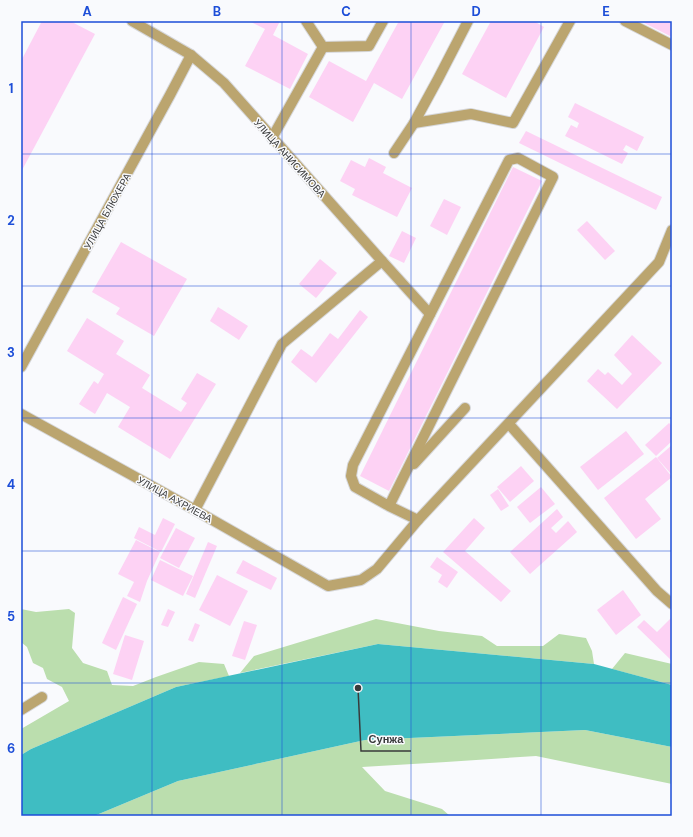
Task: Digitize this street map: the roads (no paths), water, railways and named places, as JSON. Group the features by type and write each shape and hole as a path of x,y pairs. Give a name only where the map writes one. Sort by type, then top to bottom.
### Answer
{"street":[{"name":"УЛИЦА АНИСИМОВА","path":"132,21 191,55 224,83 430,314"},
{"path":"306,21 323,47"},
{"path":"323,47 369,46 383,21"},
{"path":"394,154 414,123 468,21"},
{"path":"414,123 471,114 513,123 570,21"},
{"path":"625,21 672,45"},
{"path":"272,138 323,47"},
{"name":"УЛИЦА БЛЮХЕРА","path":"21,368 167,102 191,55"},
{"path":"389,506 553,177 518,158 509,160 353,466 351,476 355,487 389,506 418,520 659,262 672,230"},
{"path":"195,510 282,344 382,261"},
{"path":"405,474 465,408"},
{"name":"УЛИЦА АХРИЕВА","path":"21,414 195,510 328,586 361,580 377,569 418,520"},
{"path":"508,424 657,591 672,604"},
{"path":"21,710 42,697"}],"water":[{"path":"378,644 594,664 672,685 672,747 585,730 365,740 178,781 94,816 21,816 21,755 31,749 176,687"}],"place":[{"name":"Сунжа","path":"358,688"}]}
